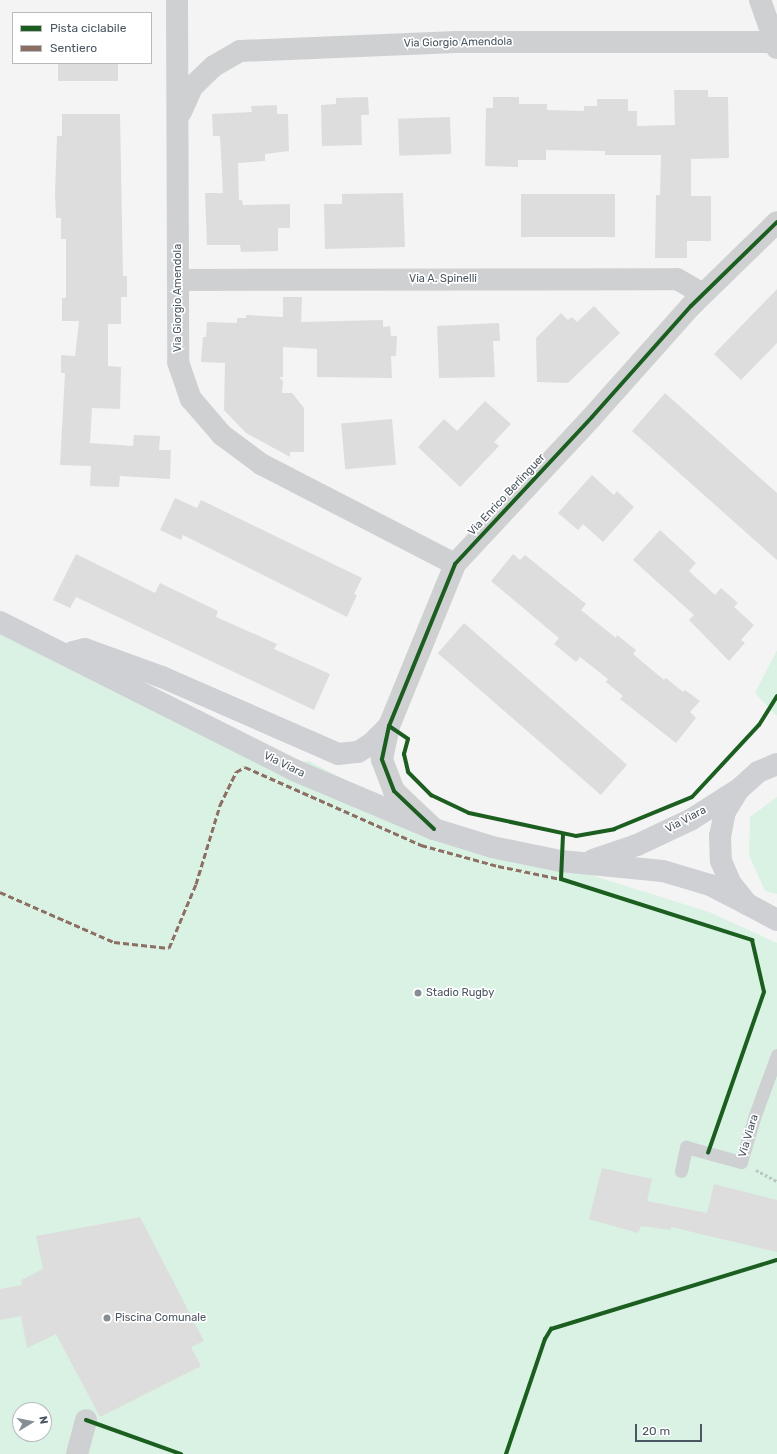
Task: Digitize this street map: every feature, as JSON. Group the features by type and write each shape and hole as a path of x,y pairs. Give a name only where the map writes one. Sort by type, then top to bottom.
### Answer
{"main road":[{"name":"Via Viara","path":"0,622 294,770 434,829 500,848 561,861 584,862 663,871 710,885 777,920"},
{"path":"65,654 85,649 141,670 338,754 358,752 371,744 389,726"},
{"path":"747,904 731,884 721,855 720,836 726,811 739,789 758,772 777,764"},
{"name":"Via Viara","path":"584,862 637,845 692,819 739,789"}],"street":[{"name":"Via Giorgio Amendola","path":"177,0 179,280 178,362 191,399 222,435 261,464 455,564"},
{"path":"760,0 775,45"},
{"name":"Via Giorgio Amendola","path":"178,121 192,88 214,66 240,51 456,42 775,45"},
{"name":"Via Enrico Berlinguer","path":"434,829 394,791 382,759 389,726 455,564 703,294 777,222"},
{"name":"Via A. Spinelli","path":"179,280 677,279 703,294"},
{"path":"77,1454 86,1420"}],"lane":[{"name":"Via Viara","path":"681,1171 686,1147 742,1162 755,1115 777,1055"}],"path":[{"path":"742,1162 777,1181"}],"green space":[{"path":"0,622 279,764 309,761 431,825 709,912 777,943 777,1454 0,1454"},
{"path":"777,650 777,716 755,693"},
{"path":"777,797 777,894 765,891 749,855 750,817"}],"building":[{"path":"58,64 118,64 118,81 58,81"},
{"path":"674,90 708,90 708,97 728,97 729,158 691,159 691,196 711,196 711,241 687,241 687,258 655,258 656,195 660,195 661,155 605,155 605,151 546,150 546,160 518,160 518,167 485,166 486,108 493,108 493,97 519,97 519,104 547,104 547,110 584,111 584,106 597,106 597,99 628,99 628,111 637,111 637,126 675,125"},
{"path":"368,97 369,115 361,115 362,145 322,146 321,105 336,104 336,98"},
{"path":"277,105 277,114 288,114 289,151 265,154 265,161 238,163 239,200 242,200 243,205 290,204 290,228 278,228 278,251 241,252 240,245 207,245 205,193 223,193 220,136 213,136 212,114 252,112 251,106"},
{"path":"62,114 120,114 123,276 127,276 127,297 121,297 121,324 108,324 108,366 121,367 120,409 92,408 90,443 133,446 134,435 160,436 159,450 171,450 170,479 120,476 119,487 90,486 91,466 60,465 65,373 61,373 61,355 75,356 79,321 62,321 62,298 66,298 66,239 61,239 61,218 56,218 55,193 57,136 62,136"},
{"path":"450,117 451,154 399,156 398,119"},
{"path":"403,193 405,247 325,249 324,204 342,204 342,194"},
{"path":"521,194 615,194 615,237 521,237"},
{"path":"777,289 777,343 741,380 714,354"},
{"path":"283,297 302,297 301,322 383,320 383,327 390,326 391,336 397,336 396,356 391,356 392,378 317,377 317,349 283,347 283,377 279,377 283,381 282,393 292,393 304,408 304,452 290,452 290,457 246,433 224,410 225,363 201,362 203,337 206,337 207,322 237,323 237,318 246,318 246,315 283,317"},
{"path":"594,306 620,333 568,383 537,382 536,338 561,313 568,320 572,317 577,322"},
{"path":"499,323 500,341 493,341 495,377 439,378 437,326"},
{"path":"665,393 777,493 777,560 632,431"},
{"path":"485,401 511,424 494,442 499,446 460,487 418,447 444,419 457,431"},
{"path":"392,419 396,465 345,469 341,423"},
{"path":"592,475 614,495 617,491 634,507 603,542 583,524 578,530 558,513"},
{"path":"175,498 197,508 201,500 362,578 354,594 357,595 347,617 183,535 181,540 160,530"},
{"path":"660,530 696,563 689,571 715,595 721,588 738,603 734,607 754,625 741,640 745,643 729,661 689,620 694,615 633,560"},
{"path":"76,554 155,593 160,583 218,611 216,617 277,644 274,649 330,674 314,710 76,597 70,608 53,600"},
{"path":"513,554 520,560 525,555 586,604 581,610 616,638 617,635 636,650 633,654 664,680 666,678 683,692 685,690 700,701 690,712 696,718 676,743 620,699 623,696 606,682 608,679 580,657 576,662 554,644 559,638 491,581"},
{"path":"464,623 627,765 601,795 438,653"},
{"path":"602,1168 652,1179 647,1201 707,1213 714,1184 777,1200 777,1252 671,1227 671,1230 641,1226 638,1233 589,1219"},
{"name":"Piscina Comunale","path":"140,1217 204,1341 191,1347 201,1366 100,1417 56,1334 27,1348 21,1316 0,1320 0,1289 22,1285 21,1280 43,1269 36,1236"}],"marked path":[{"path":"0,892 114,942 169,948 196,884 220,805 236,772 245,767 421,845 498,866 561,879"}],"cycle path":[{"path":"434,829 394,791 382,759 389,726 455,564 592,417 691,306 777,222"},
{"path":"389,726 408,739 404,754 408,772 431,795 469,813 576,836 614,829 692,797 759,725 777,696"},
{"path":"563,835 561,879 752,940 764,992 708,1153"},
{"path":"506,1454 545,1339 551,1329 777,1260"},
{"path":"86,1420 181,1454"}],"place":[{"name":"Stadio Rugby","path":"418,993"},
{"name":"Piscina Comunale","path":"107,1318"}]}
